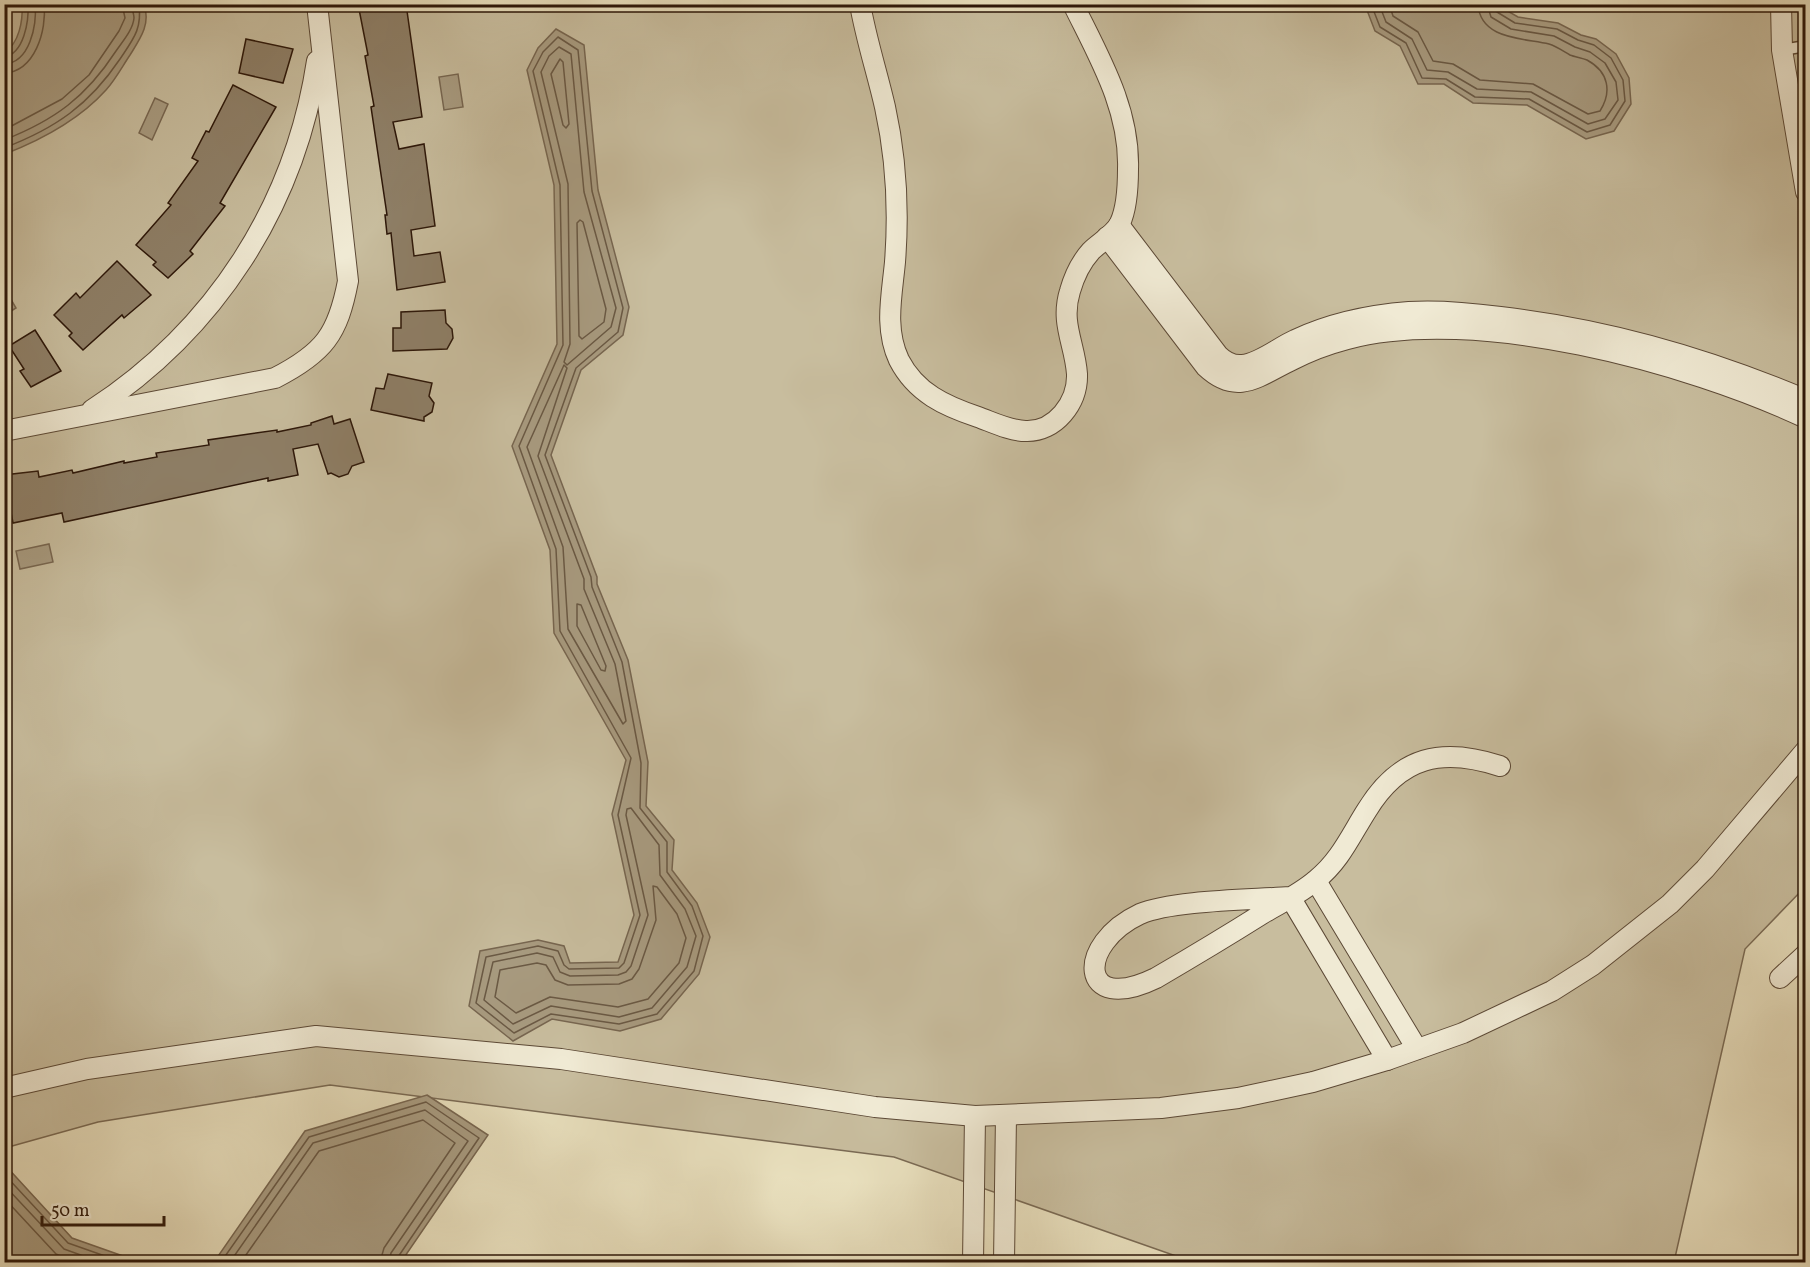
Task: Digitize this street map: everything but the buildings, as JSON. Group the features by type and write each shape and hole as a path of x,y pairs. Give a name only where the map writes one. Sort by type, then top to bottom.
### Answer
{"street":[{"path":"4,431 275,378 304,363 327,341 342,312 348,280 318,4"},
{"path":"860,4 885,110 894,169 896,229 889,325 899,360 921,388 951,408 1008,428 1034,430 1058,420 1069,406 1077,375 1068,338 1066,315 1069,293 1084,262 1113,231 1128,168 1125,129 1115,92 1073,4"},
{"path":"1781,4 1782,50 1806,192"},
{"path":"84,416 135,380 174,346 203,315 240,266 272,211 295,153 311,93 320,31"},
{"path":"1113,231 1218,354 1235,364 1248,364 1296,339 1341,323 1388,313 1436,311 1522,319 1637,341 1729,369 1806,399"},
{"path":"1113,231 1206,367 1221,378 1232,382 1252,381 1303,355 1346,339 1390,330 1436,328 1519,336 1633,358 1723,385 1806,418"},
{"path":"4,1088 87,1070 316,1036 561,1059 875,1107 975,1116 1161,1108 1238,1098 1313,1082 1417,1050 1508,1014 1552,991 1633,936 1706,869 1806,750"},
{"path":"1290,897 1170,907 1142,914 1118,928 1107,939 1093,961 1094,973 1100,983 1110,989 1142,985 1290,897 1316,881 1347,845 1381,789 1413,764 1456,755 1500,766"},
{"path":"1316,881 1417,1050"},
{"path":"1290,897 1387,1060"},
{"path":"1780,978 1806,954"},
{"path":"1004,1263 1006,1115"},
{"path":"974,1263 975,1116"}],"lane":[{"path":"1782,50 1806,46"}],"shaded area":[{"path":"5,5 1805,5 1805,887 1745,949 1674,1262 1193,1262 894,1157 330,1085 98,1122 5,1148"}],"water":[{"path":"22,5 144,5 146,19 141,37 134,49 106,90 95,101 59,128 5,154 5,52 17,37 22,18"},
{"path":"1365,5 1497,5 1518,17 1558,23 1581,35 1596,39 1616,54 1629,78 1631,104 1614,131 1586,139 1527,105 1473,103 1444,84 1418,84 1400,46 1375,31"},
{"path":"556,29 584,45 598,190 629,307 623,335 581,370 551,455 597,577 597,584 628,660 648,762 646,806 674,840 672,870 697,903 710,937 699,974 661,1019 620,1031 552,1019 513,1041 469,1006 480,951 538,940 564,946 570,963 618,962 634,915 612,814 626,760 554,633 550,550 512,446 557,344 554,185 527,70 538,48"},
{"path":"458,74 463,107 444,110 439,77"},
{"path":"155,98 168,104 152,140 139,133"},
{"path":"9,296 16,308 5,315 5,298"},
{"path":"49,544 53,562 20,569 16,551"},
{"path":"427,1095 488,1135 401,1262 214,1262 305,1131"},
{"path":"5,1165 72,1238 140,1262 5,1262"}]}
